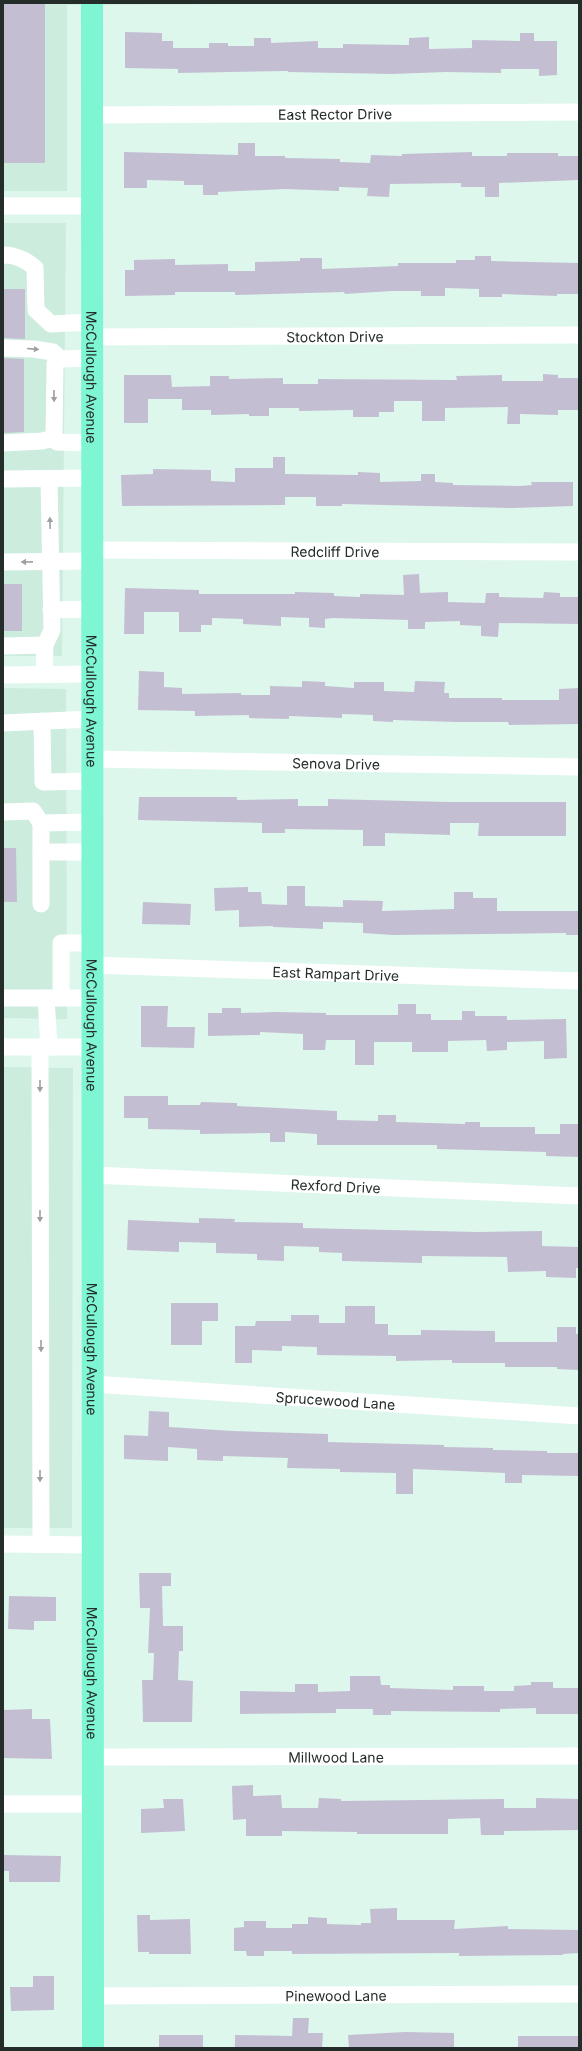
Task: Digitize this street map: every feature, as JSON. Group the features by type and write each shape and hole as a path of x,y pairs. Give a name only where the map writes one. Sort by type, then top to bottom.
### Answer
{"main road":[{"name":"McCullough Avenue","path":"92,3 93,2048"}],"street":[{"name":"East Rector Drive","path":"92,115 579,112"},
{"path":"3,206 92,206"},
{"path":"3,255 12,255 27,260 35,268 36,310 52,324 92,339"},
{"name":"Stockton Drive","path":"92,339 579,335"},
{"path":"92,339 60,359 53,368 54,438 57,442 92,443"},
{"path":"3,348 53,352 60,359"},
{"path":"3,443 42,441 54,438"},
{"path":"3,479 92,478"},
{"path":"44,674 45,645 52,630 49,479"},
{"name":"Redcliff Drive","path":"3,562 50,562 92,555 579,552"},
{"path":"52,610 92,609"},
{"path":"3,646 45,645"},
{"path":"3,675 92,674"},
{"path":"3,723 92,719"},
{"path":"42,721 43,782 92,781"},
{"name":"Senova Drive","path":"92,759 579,767"},
{"path":"3,812 33,811 42,823 41,904"},
{"path":"42,823 92,822"},
{"path":"42,852 92,852"},
{"path":"40,1544 45,1047 54,998 61,943 92,943"},
{"name":"East Rampart Drive","path":"92,965 579,981"},
{"path":"3,998 92,998"},
{"path":"3,1047 92,1047"},
{"name":"Rexford Drive","path":"92,1174 579,1196"},
{"name":"Sprucewood Lane","path":"92,1384 579,1416"},
{"path":"3,1544 92,1545"},
{"name":"Millwood Lane","path":"93,1757 579,1756"},
{"path":"3,1804 93,1804"},
{"name":"Pinewood Lane","path":"93,1996 579,1994"}],"shaded area":[{"path":"3,3 431,3 67,5 67,191 3,191"},
{"path":"3,223 66,223 62,656 3,656"},
{"path":"3,688 66,689 67,1019 3,1018"},
{"path":"3,1067 73,1068 72,1528 3,1528"}],"building":[{"path":"3,3 45,3 45,163 3,163"},
{"path":"125,32 162,33 162,41 173,41 173,48 209,48 209,43 228,43 228,46 254,46 254,38 271,38 271,43 318,41 318,48 343,48 343,44 409,45 409,38 429,37 429,49 472,48 472,40 520,41 520,33 534,33 534,41 557,41 557,75 539,76 539,69 501,69 501,73 446,72 392,74 288,71 178,73 178,69 125,68"},
{"path":"238,143 255,143 255,156 340,159 340,162 370,163 371,155 402,156 402,154 472,152 472,156 507,156 507,153 558,153 558,156 579,156 579,180 499,183 499,197 485,197 485,187 461,187 461,183 390,184 389,197 367,196 368,188 339,187 339,191 285,189 218,192 218,195 203,195 203,185 184,185 184,181 147,180 147,188 124,188 124,152 238,155"},
{"path":"475,256 491,256 491,261 579,263 579,294 557,294 557,296 502,294 502,297 479,297 479,289 445,288 445,296 421,296 421,291 392,291 345,294 344,292 235,295 235,292 175,292 175,295 125,296 125,270 134,270 134,260 175,259 175,265 228,264 228,271 255,271 255,262 300,261 300,258 322,258 322,269 398,266 398,263 456,263 456,260 475,260"},
{"path":"3,289 25,289 25,339 3,338"},
{"path":"3,358 24,359 24,432 3,433"},
{"path":"543,374 558,375 558,378 579,378 579,410 558,410 558,415 520,414 520,424 507,424 508,407 445,408 445,421 422,421 422,401 394,401 394,412 379,412 379,417 353,417 353,410 299,411 299,408 269,408 269,416 249,416 249,414 211,415 211,410 182,410 182,399 148,399 148,423 124,423 124,375 171,375 172,387 210,386 210,376 229,376 229,379 283,378 283,384 318,384 318,379 457,380 456,376 502,375 502,381 543,381"},
{"path":"273,457 285,457 285,474 358,475 358,472 380,473 380,482 421,481 421,474 435,474 435,482 453,483 453,485 520,486 532,485 531,482 573,482 573,506 513,508 342,504 342,506 316,506 316,497 285,497 285,505 122,506 121,475 153,474 153,469 211,470 211,481 235,482 235,468 273,468"},
{"path":"419,574 420,593 448,592 448,602 485,603 486,593 499,593 499,597 543,598 544,592 560,593 560,597 579,597 579,624 499,623 498,637 481,636 481,626 460,625 460,621 425,622 425,629 408,629 408,620 333,618 325,619 325,628 309,627 309,618 281,617 281,626 243,624 243,619 212,618 212,625 201,625 201,632 179,632 179,612 144,612 144,634 124,634 125,588 199,590 199,594 295,594 295,592 334,593 334,596 360,597 360,594 404,595 403,575"},
{"path":"3,584 22,584 22,631 3,631"},
{"path":"139,671 164,672 164,687 182,688 182,694 241,693 241,695 270,695 270,686 302,687 302,681 325,682 325,686 354,688 354,682 384,682 384,691 414,692 415,681 445,682 444,693 449,693 449,698 559,700 559,689 579,688 579,724 509,725 508,722 393,720 393,722 373,721 373,715 342,714 342,718 289,716 289,719 249,718 249,715 195,716 195,711 138,710"},
{"path":"139,797 237,797 237,800 298,799 298,806 328,806 328,799 449,802 566,802 566,836 478,836 479,823 450,823 450,835 385,833 385,846 363,846 363,830 285,829 285,833 262,833 262,823 138,820"},
{"path":"3,848 16,848 17,902 3,902"},
{"path":"287,886 305,886 305,906 343,907 343,900 383,901 382,911 454,909 454,892 473,892 473,898 497,898 497,911 579,911 579,935 566,935 566,933 393,935 363,933 363,923 323,922 323,929 273,926 239,927 239,910 215,911 214,888 248,887 248,892 261,892 262,904 287,905"},
{"path":"143,902 191,904 190,925 142,924"},
{"path":"398,1004 416,1004 416,1014 431,1014 431,1020 462,1020 462,1011 475,1011 475,1016 507,1016 507,1020 566,1019 567,1058 544,1059 544,1041 507,1042 507,1050 487,1051 486,1040 448,1041 448,1052 412,1052 412,1042 374,1042 374,1065 355,1065 355,1040 326,1040 325,1050 303,1050 303,1034 260,1032 260,1035 208,1036 208,1013 222,1013 222,1008 241,1008 241,1013 277,1012 326,1013 326,1015 398,1015"},
{"path":"141,1006 168,1006 167,1027 195,1027 194,1048 141,1047"},
{"path":"124,1096 168,1096 168,1105 200,1105 201,1102 237,1103 237,1106 337,1111 337,1120 378,1121 378,1115 396,1115 396,1122 465,1124 465,1122 480,1122 480,1127 535,1127 535,1134 560,1134 560,1124 579,1124 579,1157 546,1156 546,1152 437,1149 437,1145 317,1145 317,1134 285,1132 285,1142 270,1142 270,1133 200,1134 200,1130 148,1129 148,1118 124,1118"},
{"path":"199,1218 235,1219 234,1222 303,1223 303,1228 478,1232 542,1231 542,1246 579,1247 579,1268 576,1268 576,1278 546,1277 546,1271 508,1272 507,1257 422,1256 422,1263 342,1261 342,1253 319,1252 319,1247 284,1246 284,1261 257,1260 257,1254 216,1253 216,1243 179,1242 179,1252 127,1250 128,1220 199,1223"},
{"path":"171,1303 218,1303 218,1321 202,1321 202,1345 171,1345"},
{"path":"345,1306 375,1306 375,1324 388,1324 388,1335 421,1335 421,1330 495,1331 495,1342 557,1342 557,1327 576,1327 576,1334 579,1334 579,1370 557,1369 557,1367 505,1367 505,1363 452,1363 452,1360 396,1361 396,1356 317,1355 317,1347 282,1346 282,1351 252,1350 252,1363 235,1363 235,1326 255,1326 256,1321 291,1321 291,1315 319,1315 319,1323 345,1323"},
{"path":"149,1411 169,1412 169,1427 328,1434 328,1442 444,1445 444,1447 493,1448 493,1450 579,1453 579,1476 522,1475 522,1483 505,1483 505,1473 413,1469 413,1494 396,1494 396,1473 340,1472 340,1469 287,1468 288,1458 223,1456 223,1461 197,1460 197,1449 168,1447 168,1461 124,1459 124,1435 148,1436"},
{"path":"139,1573 171,1573 171,1586 162,1586 163,1626 183,1626 183,1651 179,1651 178,1680 193,1681 192,1722 143,1722 142,1680 153,1680 154,1653 148,1653 150,1608 140,1608"},
{"path":"9,1596 56,1597 56,1621 34,1621 34,1630 8,1629"},
{"path":"350,1676 380,1676 381,1685 390,1685 390,1688 453,1690 453,1686 484,1686 484,1691 514,1691 514,1686 531,1685 531,1682 553,1682 553,1688 579,1688 579,1714 536,1714 536,1708 500,1709 500,1712 391,1711 391,1715 373,1715 373,1709 336,1709 336,1713 240,1714 240,1691 295,1692 295,1684 318,1684 318,1692 350,1691"},
{"path":"32,1709 32,1719 50,1719 52,1759 3,1758 3,1710"},
{"path":"253,1785 253,1796 281,1795 282,1808 318,1808 319,1798 341,1799 341,1801 504,1799 504,1808 536,1808 536,1798 579,1799 579,1830 504,1831 504,1835 481,1835 480,1818 448,1819 448,1834 357,1834 357,1832 282,1831 282,1836 246,1836 246,1819 233,1820 232,1786"},
{"path":"163,1799 183,1799 185,1831 141,1833 141,1809 164,1808"},
{"path":"3,1855 61,1856 60,1882 9,1882 9,1871 3,1871"},
{"path":"397,1908 397,1920 455,1920 454,1929 508,1926 508,1929 579,1930 579,1953 563,1955 459,1956 459,1953 292,1954 292,1951 264,1951 264,1956 247,1956 246,1951 234,1951 234,1928 244,1927 244,1921 266,1921 266,1928 292,1928 292,1924 308,1924 308,1917 327,1918 327,1924 361,1925 361,1923 371,1923 370,1909"},
{"path":"137,1915 150,1915 150,1920 190,1919 191,1954 149,1954 149,1952 138,1952"},
{"path":"33,1976 54,1976 54,2010 11,2011 10,1987 33,1987"},
{"path":"293,2018 309,2018 308,2033 323,2033 322,2048 235,2048 235,2035 292,2036"},
{"path":"405,2032 454,2033 454,2048 349,2048 348,2035"},
{"path":"159,2035 203,2035 203,2048 159,2048"},
{"path":"518,2036 579,2036 579,2048 518,2048"}]}
